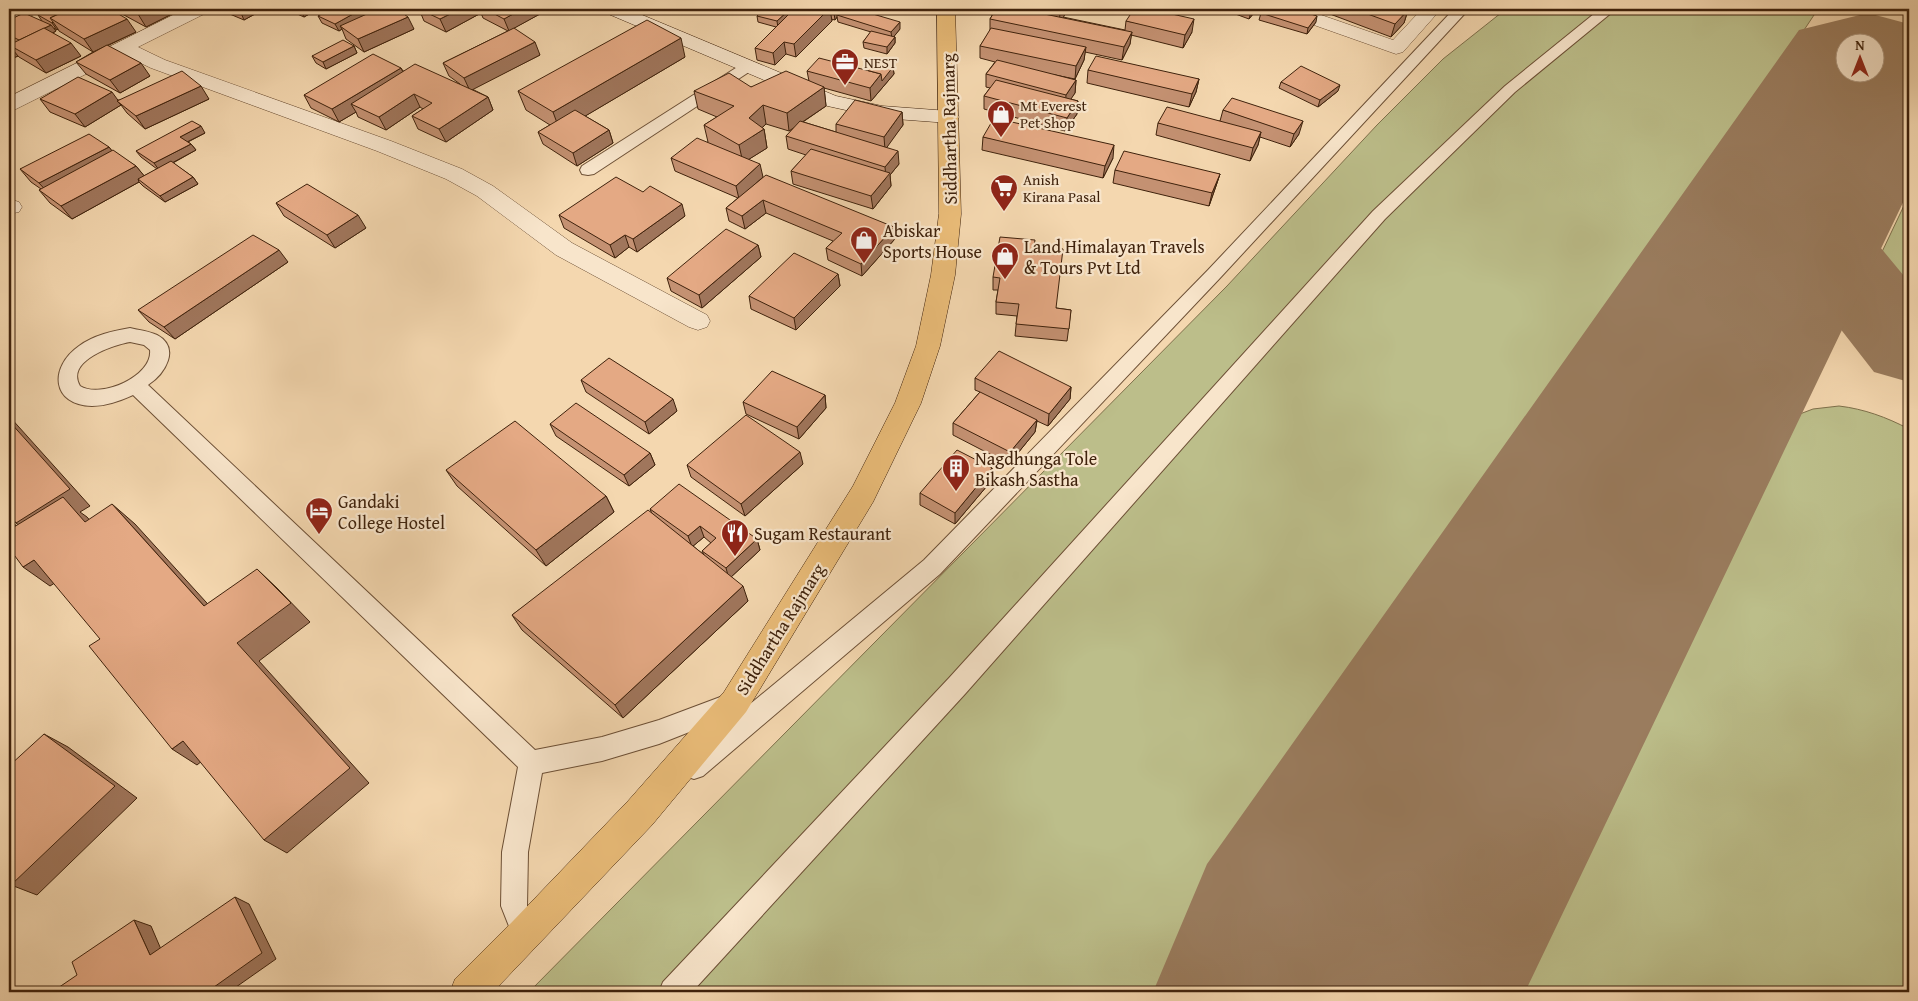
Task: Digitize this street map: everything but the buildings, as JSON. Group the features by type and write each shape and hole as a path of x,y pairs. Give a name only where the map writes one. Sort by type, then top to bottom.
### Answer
{"highway":[{"name":"Siddhartha Rajmarg","path":"468,992 526,934 640,812 735,702 863,494 908,403 928,346 943,275 950,214 946,9"}],"street":[{"path":"9,19 30,9"},
{"path":"9,106 199,9"},
{"path":"613,9 830,101 882,112 949,117"},
{"path":"1287,9 1396,48 1432,9"},
{"path":"125,48 158,64 347,132 454,174 485,190 564,249 698,321"}],"lane":[{"path":"640,812 932,567 1214,274 1462,9"},
{"path":"673,992 957,686 1379,215 1510,89 1609,9"},
{"path":"588,170 747,66"},
{"path":"130,335 145,336 156,341 161,351 159,363 150,375 136,386 120,394 104,398 88,398 68,388 66,380 68,371 74,362 94,345 112,338 130,335"},
{"path":"136,386 531,763"},
{"path":"531,763 602,749 659,732 735,702"},
{"path":"526,934 514,906 514,852 531,763"}],"green space":[{"path":"1506,9 1818,9 1165,992 529,992 1227,286 1377,125 1443,59"},
{"path":"1909,195 1909,286 1881,254"},
{"path":"1839,406 1875,414 1909,429 1909,992 1499,992 1784,420 1813,409"}],"taxiway":[{"path":"1805,181 1806,204 1822,237 1851,277 1909,346"}],"runway":[{"path":"1335,992 1862,82"}],"place":[{"name":"NEST","path":"845,86"},
{"name":"Mt Everest Pet Shop","path":"1001,138"},
{"name":"Anish Kirana Pasal","path":"1004,212"},
{"name":"Abiskar Sports House","path":"864,264"},
{"name":"Land Himalayan Travels & Tours Pvt Ltd","path":"1005,280"},
{"name":"Nagdhunga Tole Bikash Sastha","path":"956,492"},
{"name":"Gandaki College Hostel","path":"319,535"},
{"name":"Sugam Restaurant","path":"735,557"}]}
